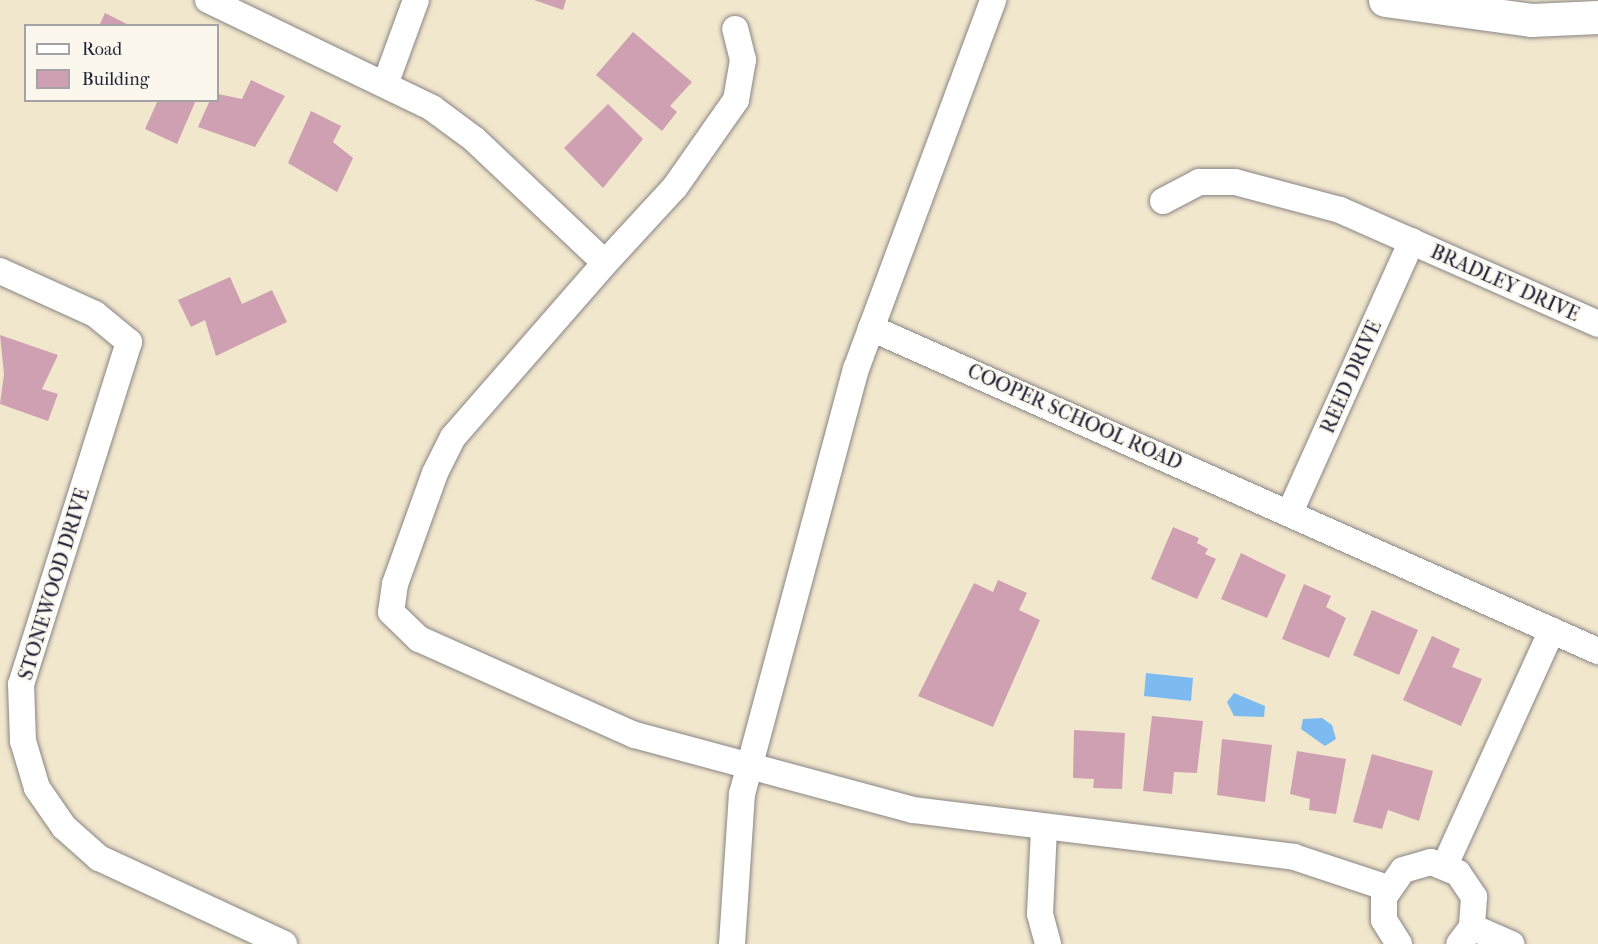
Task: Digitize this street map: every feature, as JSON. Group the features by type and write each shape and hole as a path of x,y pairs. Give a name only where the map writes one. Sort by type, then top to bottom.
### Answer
{"street":[{"path":"208,0 386,82 474,139 605,263"},
{"path":"386,82 416,0"},
{"path":"732,944 739,814 748,766 871,328 993,0"},
{"path":"1385,0 1531,20 1598,17"},
{"path":"735,29 743,60 735,100 675,187 605,263 453,437 412,534 391,612 419,639 635,735 913,810 1044,829 1294,857 1388,888"},
{"name":"BRADLEY DRIVE","path":"1163,201 1199,182 1235,182 1340,210 1598,324"},
{"name":"REED DRIVE","path":"1290,512 1412,241"},
{"name":"STONEWOOD DRIVE","path":"0,271 95,314 129,342 21,684 23,741 37,788 64,827 99,858 284,944"},
{"name":"COOPER SCHOOL ROAD","path":"871,328 1290,512 1598,651"},
{"path":"1445,865 1552,630"},
{"path":"1044,829 1040,914 1048,944"},
{"path":"1399,944 1384,920 1388,888 1416,864 1445,865 1463,878 1474,897 1466,935 1511,944"}],"water":[{"path":"1146,673 1193,678 1191,701 1144,696"},
{"path":"1234,693 1265,706 1264,717 1234,716 1227,702"},
{"path":"1322,718 1332,725 1336,739 1325,746 1301,729 1303,719"}],"building":[{"path":"534,0 566,0 563,10"},
{"path":"105,13 127,24 100,24"},
{"path":"633,32 692,82 670,106 677,112 662,131 596,75"},
{"path":"251,80 285,96 255,147 198,127 209,102 219,102 219,94 242,99"},
{"path":"157,102 195,102 177,144 145,129"},
{"path":"608,104 643,139 603,188 564,148"},
{"path":"311,111 341,126 333,142 353,158 337,192 288,163"},
{"path":"230,277 242,304 272,290 287,322 216,356 205,320 191,327 178,300"},
{"path":"0,335 58,355 42,389 58,394 48,421 0,404 4,374"},
{"path":"1173,527 1199,538 1197,543 1208,549 1205,554 1216,559 1197,599 1151,579"},
{"path":"1241,553 1286,575 1267,618 1221,599"},
{"path":"998,580 1027,593 1019,610 1040,620 993,727 918,696 974,583 993,592"},
{"path":"1304,584 1331,596 1326,607 1346,618 1329,658 1282,639"},
{"path":"1372,610 1418,630 1399,675 1353,655"},
{"path":"1432,636 1460,649 1452,667 1482,679 1461,726 1403,700"},
{"path":"1152,716 1203,721 1197,773 1174,772 1172,794 1143,791"},
{"path":"1074,730 1125,733 1122,789 1093,788 1094,779 1073,778"},
{"path":"1222,739 1272,745 1265,802 1217,795"},
{"path":"1297,751 1346,759 1336,814 1309,810 1310,799 1290,794"},
{"path":"1372,754 1433,771 1419,821 1388,810 1382,829 1353,822"}]}
